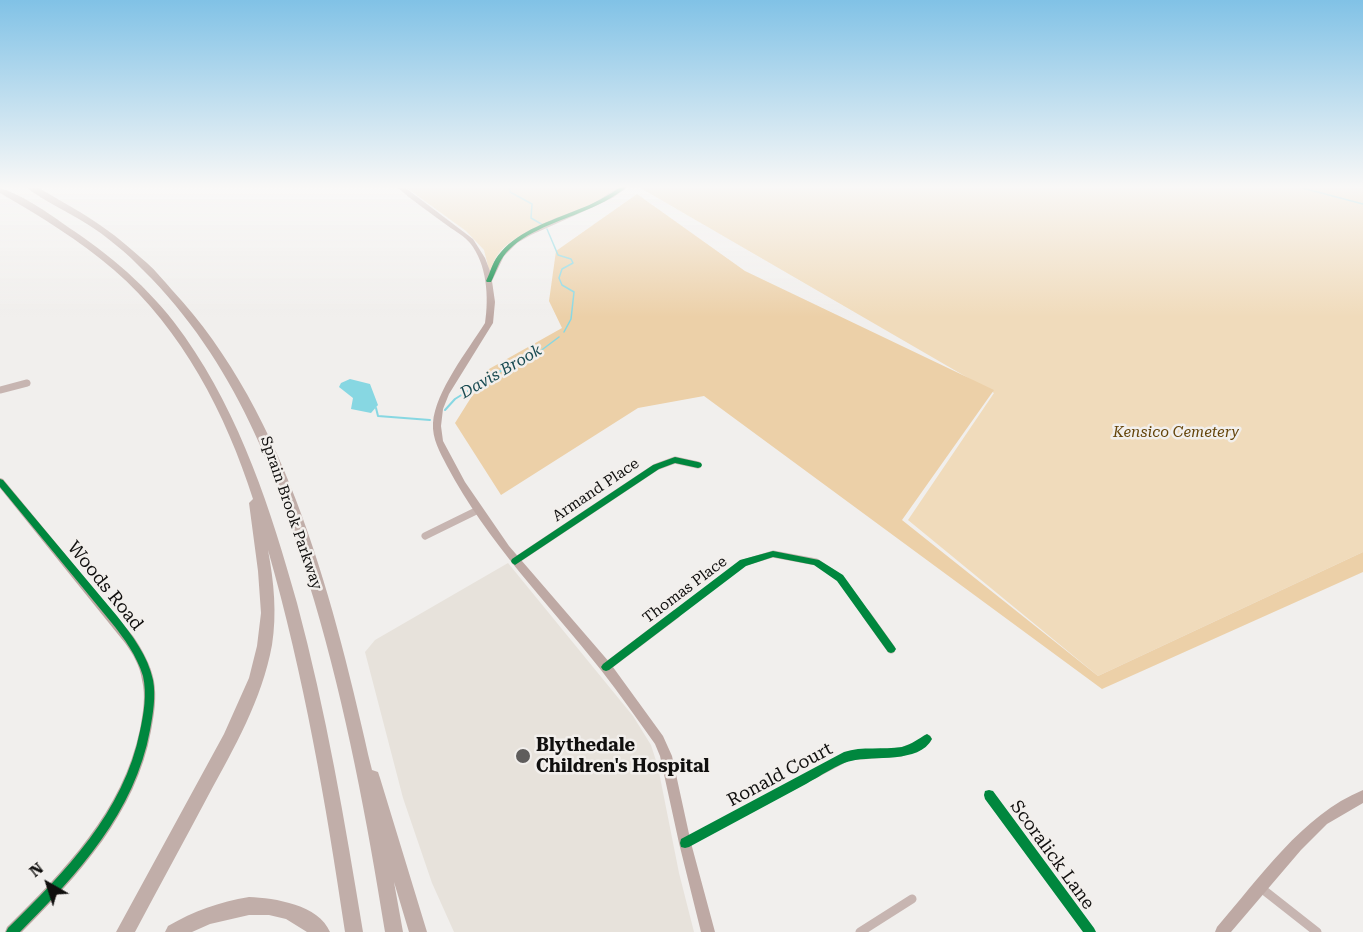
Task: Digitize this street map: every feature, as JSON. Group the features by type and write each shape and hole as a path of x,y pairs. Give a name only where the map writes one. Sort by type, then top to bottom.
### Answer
{"highway":[{"name":"Sprain Brook Parkway","path":"67,229 85,241 119,270 152,303 184,342 212,388 232,428 251,475 286,588 310,686 333,803 354,932"},
{"name":"Sprain Brook Parkway","path":"99,229 139,260 188,311 225,363 258,421 286,490 314,575 344,684 373,813 394,932"},
{"path":"125,932 230,740 247,705 260,668 266,631 267,601 251,475"},
{"path":"344,684 418,932"},
{"path":"174,932 216,912 252,906 285,910 308,920 321,932"}],"main road":[{"path":"457,229 471,240 478,249 489,281 492,310 489,323 445,394 439,409 437,426 445,455 478,510 515,561 606,667 659,740 666,756 708,932"},
{"path":"489,281 500,257 516,241 542,229"},
{"name":"Woods Road","path":"0,482 116,622 134,648 147,675 150,703 146,733 137,766 100,834 76,865 12,932"},
{"path":"1222,932 1296,845 1323,820 1363,796"}],"street":[{"path":"0,390 27,383"},
{"name":"Armand Place","path":"515,561 656,466 675,460 698,465"},
{"path":"425,536 478,510"},
{"name":"Thomas Place","path":"606,667 736,568 754,558 773,554 816,562 840,578 891,649"},
{"name":"Ronald Court","path":"685,843 848,756 870,752 902,752 922,745 927,739"},
{"name":"Scoralick Lane","path":"989,795 1090,932"},
{"path":"1261,888 1317,932"},
{"path":"860,932 912,899"}],"shaded area":[{"path":"587,229 687,229 745,271 994,390 902,520 1098,676 1363,552 1363,572 1102,689 704,396 638,408 501,495 455,423 489,369 562,328 549,301 556,251"},
{"name":"Blythedale Children's Hospital","path":"508,563 633,716 651,745 658,767 679,873 694,932 454,932 432,883 403,798 365,652 375,640"}],"green space":[{"path":"464,229 532,229 507,245 497,256 492,269 489,270 484,250"},
{"name":"Kensico Cemetery","path":"712,229 1363,229 1363,552 1098,676 908,520 994,393"}],"water":[{"path":"350,379 370,384 378,405 371,413 351,409 353,398 339,387 341,383"}],"waterway":[{"name":"Davis Brook","path":"547,229 558,255 571,259 573,263 562,269 559,278 562,285 574,292 571,319 564,332"},
{"name":"Davis Brook","path":"498,373 525,356 535,355 559,337"},
{"name":"Davis Brook","path":"445,410 455,399 500,371"},
{"name":"Davis Brook","path":"376,408 378,416 430,420"}],"cycle path":[{"path":"489,281 504,252 515,242 537,229"},
{"path":"515,561 656,467 675,460 698,465"},
{"path":"0,482 129,639 142,661 150,694 142,749 131,779 116,808 79,861 12,932"},
{"path":"606,667 743,563 773,554 816,562 840,578 891,649"},
{"path":"685,843 848,756 901,752 920,745 927,739"},
{"path":"989,795 1090,932"}],"place":[{"name":"Blythedale Children's Hospital","path":"523,756"}]}
